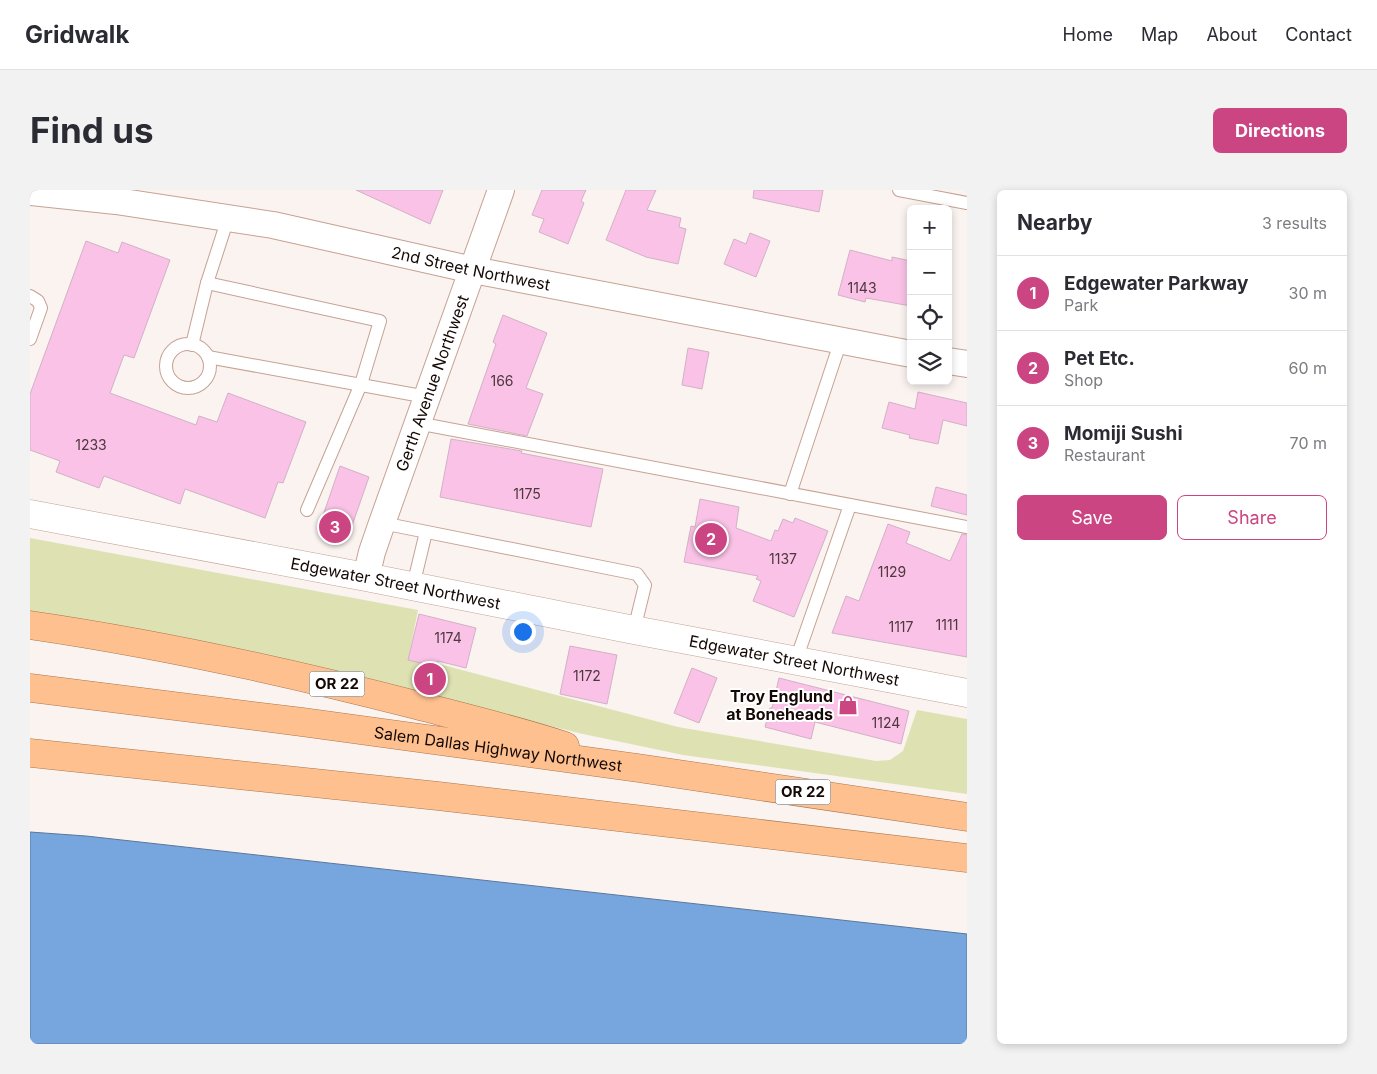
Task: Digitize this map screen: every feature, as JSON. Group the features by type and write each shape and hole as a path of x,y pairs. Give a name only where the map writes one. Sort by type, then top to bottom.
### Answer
{"highway":[{"name":"OR 22","path":"30,625 112,637 319,680 522,732 638,768"},
{"name":"Salem Dallas Highway Northwest","path":"30,688 302,722 638,768 967,817"},
{"path":"30,753 428,795 967,858"}],"main road":[{"name":"Edgewater Street Northwest","path":"30,514 967,693"}],"street":[{"name":"Gerth Avenue Northwest","path":"366,577 382,523 501,190"},
{"name":"2nd Street Northwest","path":"30,192 118,196 273,226 473,270 907,353"},
{"path":"952,362 967,364"}],"lane":[{"path":"899,190 967,203"},
{"path":"192,344 207,284 228,218"},
{"path":"207,284 380,321 361,384 307,510"},
{"path":"30,296 38,301 41,308 30,339"},
{"path":"790,494 841,340"},
{"path":"192,344 204,351 208,357 209,371 202,383 189,388 176,384 167,372 166,365 171,352 177,347 192,344"},
{"path":"208,357 427,397"},
{"path":"417,423 967,527"},
{"path":"796,660 850,505"},
{"path":"382,523 637,574 645,585 634,630"},
{"path":"413,586 426,532"}],"green space":[{"path":"30,538 418,610 409,656 678,727 876,761 890,760 903,751 917,710 967,719 967,794 683,755 583,734 439,699 30,614"}],"water":[{"path":"30,832 86,836 967,934 967,1044 30,1044"}],"building":[{"path":"356,190 443,190 430,224"},
{"path":"542,190 586,190 581,201 584,203 568,244 539,232 544,219 532,215"},
{"path":"626,190 656,190 647,210 681,218 679,227 686,229 678,264 646,257 606,240"},
{"path":"754,190 823,190 819,212 753,198"},
{"path":"750,233 770,241 756,277 724,264 734,239 746,244"},
{"path":"86,241 118,253 122,242 170,260 134,358 124,355 110,393 196,425 199,416 217,422 228,393 306,422 283,483 278,482 265,518 185,489 180,504 104,476 99,488 56,472 60,461 30,450 30,394"},
{"path":"850,250 892,261 892,257 907,260 907,305 866,298 865,302 838,295"},
{"path":"503,315 547,333 526,388 543,394 527,436 468,424 496,344 493,342"},
{"path":"688,348 709,352 702,389 682,385"},
{"path":"918,392 967,403 967,426 943,420 938,444 909,438 910,435 882,428 889,402 915,409"},
{"path":"451,439 522,451 521,453 603,469 591,527 440,497"},
{"path":"340,466 369,477 347,540 318,530"},
{"path":"936,487 967,495 967,515 931,506"},
{"path":"700,499 739,507 736,528 771,541 775,530 778,531 783,519 793,523 795,518 828,531 794,617 753,601 761,581 756,579 758,576 684,562 691,526 695,527"},
{"path":"888,524 910,532 906,543 950,561 962,534 967,535 967,657 832,633 846,596 859,601"},
{"path":"419,614 476,628 466,668 438,661 437,667 408,660"},
{"path":"570,646 617,655 607,704 560,694"},
{"path":"692,668 717,678 699,723 674,713"},
{"path":"779,678 909,711 901,744 815,722 811,739 765,727 770,708 772,708"}],"place":[{"name":"Momiji Sushi","path":"335,527"},
{"name":"Pet Etc.","path":"711,539"},
{"name":"Edgewater Parkway","path":"430,679"},
{"name":"Troy Englund at Boneheads","path":"848,705"}]}
